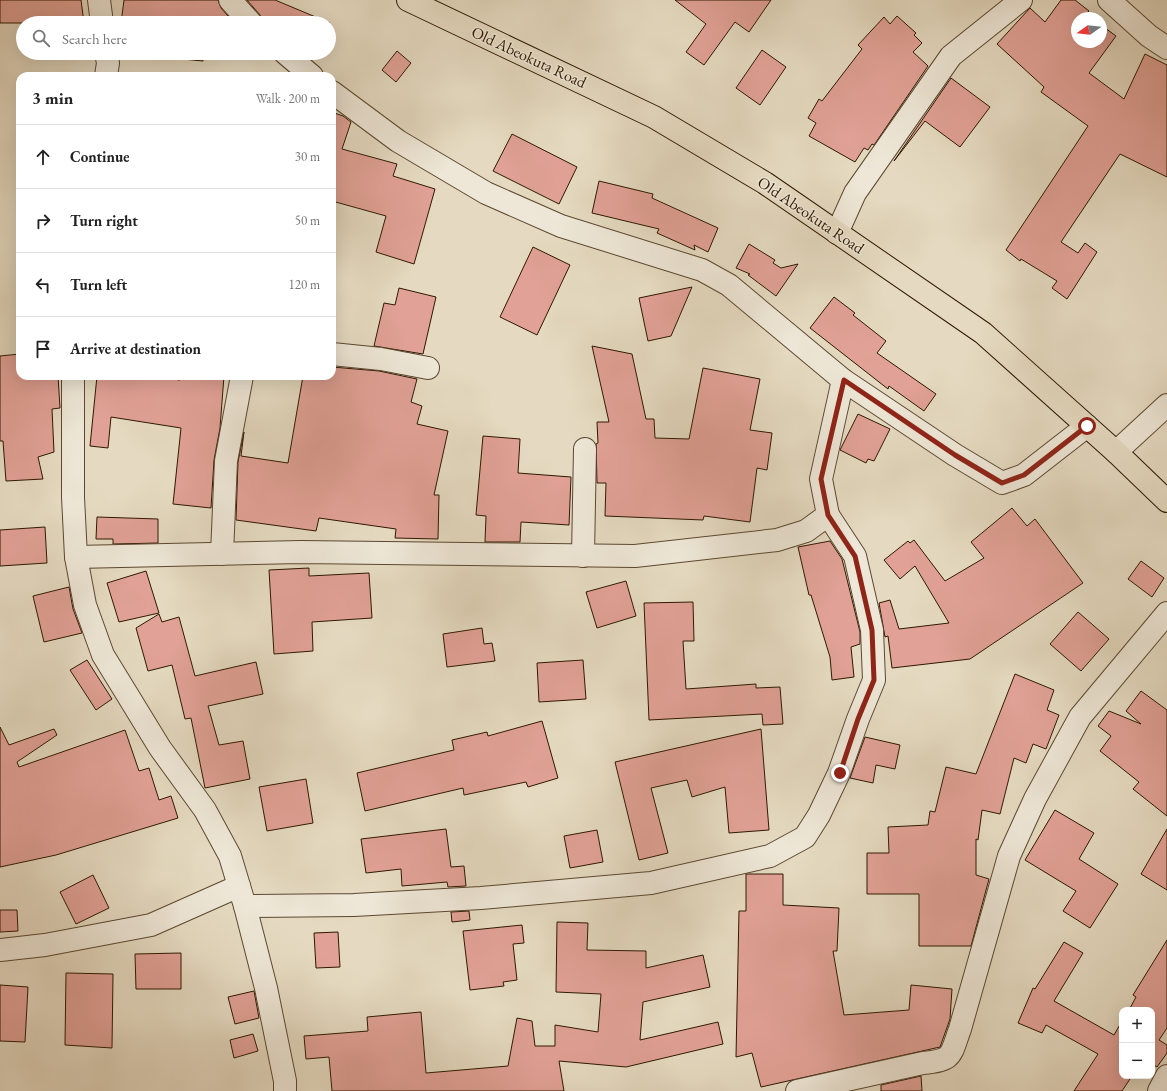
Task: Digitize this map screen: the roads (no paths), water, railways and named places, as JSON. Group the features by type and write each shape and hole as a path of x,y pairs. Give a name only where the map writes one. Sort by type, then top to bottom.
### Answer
{"highway":[{"name":"Old Abeokuta Road","path":"408,0 654,117 765,183 983,333 1116,452 1167,501"}],"street":[{"path":"99,0 101,16"},
{"path":"230,0 245,16"},
{"path":"837,233 855,193 951,56 1021,0"},
{"path":"1109,0 1149,36 1167,48"},
{"path":"107,60 107,72"},
{"path":"293,60 307,72"},
{"path":"336,95 398,141 486,193 561,226 702,270 729,285 844,380 955,455 1002,483 1024,475 1087,426"},
{"path":"336,354 381,359 428,368"},
{"path":"73,380 73,497 76,557 85,605 104,656 160,748 205,810 230,856 242,896 267,996 285,1081 285,1091"},
{"path":"222,554 226,461 241,380"},
{"path":"0,950 45,945 151,925 242,896 354,905 457,899 651,883 770,856 805,837 819,815 840,773 858,719 874,680 872,630 855,556 828,515 821,479 844,380"},
{"path":"1116,452 1167,404"},
{"path":"583,556 586,449"},
{"path":"76,557 401,552 635,556 777,540 806,531 828,515"},
{"path":"797,1091 923,1063 941,1061 950,1055 960,1029 1009,856 1035,799 1080,717 1167,613"},
{"path":"1159,1091 1167,1076"}]}
